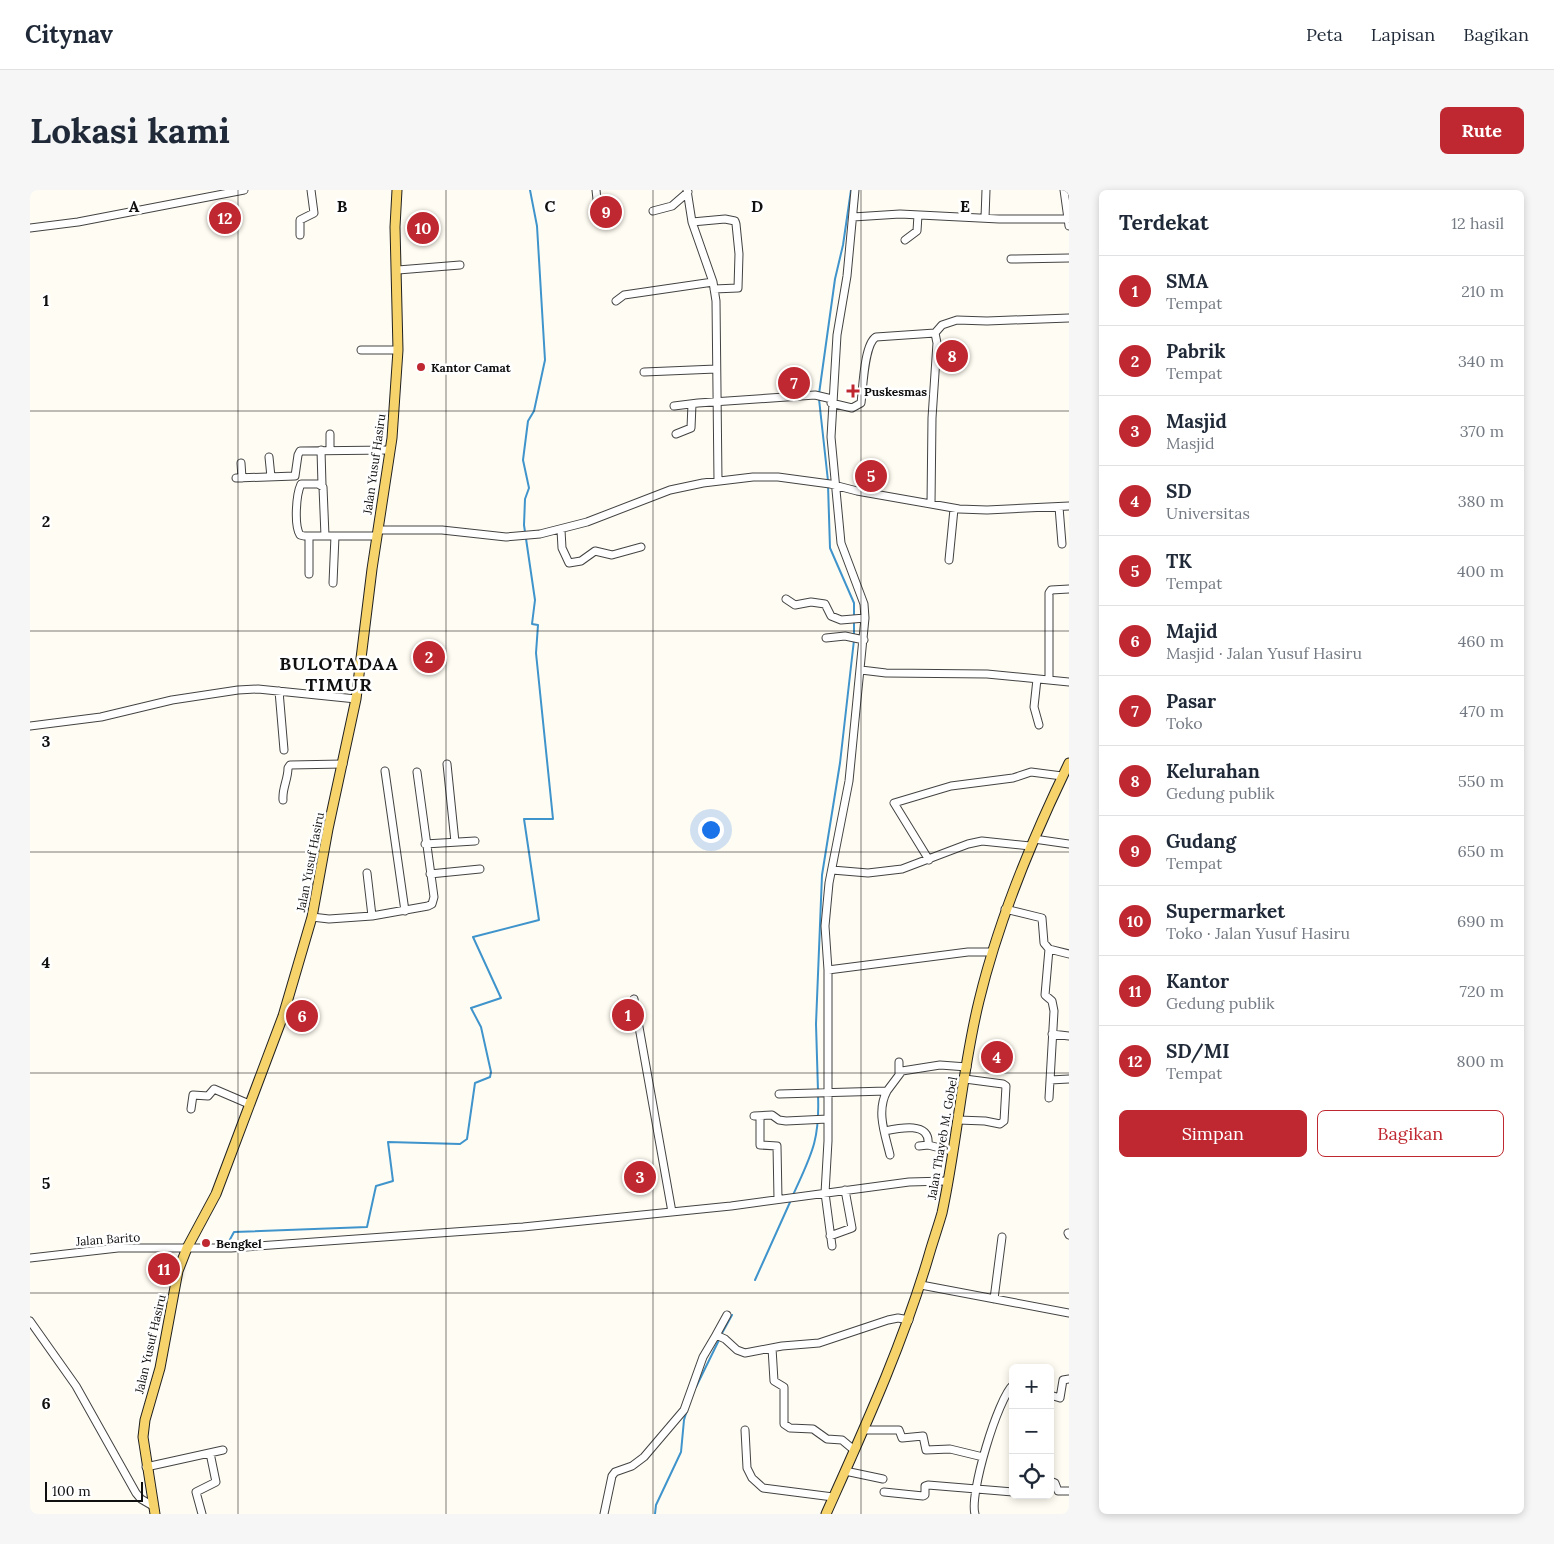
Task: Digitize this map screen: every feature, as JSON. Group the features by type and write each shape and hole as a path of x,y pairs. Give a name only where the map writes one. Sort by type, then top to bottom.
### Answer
{"main road":[{"name":"Jalan Yusuf Hasiru","path":"154,1510 146,1467 143,1437 145,1420 160,1368 178,1272 187,1248 210,1208 283,1016 312,917 326,836 344,764 356,699 377,533 390,450 398,350 397,190"},
{"name":"Jalan Thayeb M. Gobel","path":"826,1514 909,1320 921,1285 942,1213 978,1002 992,952 1005,909 1032,842 1069,763"}],"street":[{"path":"30,228 78,222 244,190"},
{"path":"300,234 300,220 314,213 311,190"},
{"path":"596,190 598,208"},
{"path":"832,1246 825,1193 821,1091 828,970 825,926 832,870 849,782 861,670 858,638 865,618 864,604 842,543 830,484 832,401 837,335 855,190"},
{"path":"984,218 986,190"},
{"path":"853,217 918,214 1068,222 1064,190"},
{"path":"653,211 672,206 687,191"},
{"path":"687,191 692,222 714,286 718,481"},
{"path":"905,240 917,231 918,214"},
{"path":"616,301 624,296 714,286 738,288 740,254 735,221 724,219 692,222"},
{"path":"1011,259 1069,258"},
{"path":"398,270 460,265"},
{"path":"674,406 818,396 852,408 861,403 868,349 874,338 935,333 942,325 957,320 987,321 1069,318"},
{"path":"930,504 935,333"},
{"path":"361,350 398,350"},
{"path":"644,372 716,368"},
{"path":"676,434 692,428 692,404"},
{"path":"330,434 330,450"},
{"path":"240,463 239,478 295,476 299,452 321,450 390,450"},
{"path":"321,450 325,536"},
{"path":"269,457 271,477"},
{"path":"322,485 303,484 299,487 298,531 300,535 335,536 442,530 506,537 561,530 670,490 718,481 778,477 830,484 954,508 987,510 1069,506"},
{"path":"1058,507 1062,544"},
{"path":"949,560 954,508"},
{"path":"561,530 562,548 569,564 581,562 595,551 612,555 640,547"},
{"path":"309,536 310,574"},
{"path":"333,583 335,536"},
{"path":"1049,680 1049,593 1052,590 1069,589"},
{"path":"786,599 792,604 811,602 825,604 833,617 854,620 865,618"},
{"path":"826,638 858,638"},
{"path":"861,670 886,673 987,674 1069,682"},
{"path":"1037,679 1034,707 1039,724"},
{"path":"30,726 102,716 203,695 252,690 356,699"},
{"path":"279,691 284,750"},
{"path":"283,800 282,789 288,779 288,768 290,765 344,764"},
{"path":"447,764 455,842"},
{"path":"385,771 406,911"},
{"path":"312,917 329,919 372,916 406,911 432,904 434,897 425,844 417,772"},
{"path":"929,860 894,803 951,786 1013,778 1031,772 1062,776"},
{"path":"425,844 475,841"},
{"path":"832,870 877,872 902,868 978,842 1069,844"},
{"path":"430,874 480,869"},
{"path":"367,873 372,916"},
{"path":"1005,909 1042,918 1044,943 1048,948 1069,954"},
{"path":"1048,948 1044,995 1052,1001 1054,1006 1049,1098"},
{"path":"828,970 932,956 992,952"},
{"path":"634,999 672,1212"},
{"path":"1052,1034 1069,1036"},
{"path":"890,1155 881,1118 882,1102 886,1091 899,1073 899,1062"},
{"path":"899,1073 940,1065 967,1067"},
{"path":"1050,1080 1069,1078"},
{"path":"958,1120 986,1120 1000,1124 1004,1121 1006,1086 965,1079"},
{"path":"191,1109 194,1095 208,1096 214,1089 249,1104"},
{"path":"779,1094 821,1091 886,1091"},
{"path":"778,1200 777,1146 760,1145 757,1116 774,1116 779,1120 786,1121 822,1119"},
{"path":"885,1131 912,1127 925,1134 928,1138 928,1146"},
{"path":"920,1146 942,1147 952,1151"},
{"name":"Jalan Barito","path":"30,1258 118,1248 231,1248 523,1227 778,1200 918,1181 946,1181"},
{"path":"830,1236 846,1232 852,1226 845,1190"},
{"path":"994,1299 1002,1237"},
{"path":"921,1285 1069,1313"},
{"path":"604,1514 612,1476 644,1457 684,1410 703,1356 720,1337 727,1315"},
{"path":"720,1337 744,1353 820,1343 888,1320 898,1318 909,1320"},
{"path":"30,1321 76,1386 136,1493 154,1510"},
{"path":"772,1348 774,1381 784,1387 784,1424 790,1428 812,1428 826,1439 842,1440 854,1450"},
{"path":"1054,1396 1060,1398 1063,1380 1069,1379"},
{"path":"974,1514 975,1489 983,1457 992,1430 1009,1394"},
{"path":"745,1430 747,1468 752,1478 763,1488 833,1497"},
{"path":"863,1430 899,1430 902,1438 923,1436 926,1450 950,1449 983,1457"},
{"path":"146,1467 223,1450"},
{"path":"202,1514 196,1492 216,1482 210,1453"},
{"path":"845,1472 882,1478"},
{"path":"1054,1482 1058,1491 1069,1492"},
{"path":"884,1492 923,1496 925,1495 925,1486 928,1485 1009,1492"}],"waterway":[{"path":"227,1245 234,1232 367,1227 376,1186 393,1181 388,1142 460,1144 467,1139 475,1083 490,1077 491,1072 481,1027 471,1008 501,998 473,937 539,920 524,819 553,819 536,653 538,625 532,624 535,600 524,525 525,499 529,488 523,460 528,421 534,411 545,360 537,226 530,190"},
{"path":"819,394 835,279 843,245 851,190"},
{"path":"819,399 828,481"},
{"path":"828,485 830,548 854,603 854,616"},
{"path":"854,620 854,636"},
{"path":"818,1091 816,1024 822,875 840,763 854,640"},
{"path":"793,1195 805,1169 816,1136 818,1095"},
{"path":"755,1280 791,1200"},
{"path":"721,1335 732,1315"},
{"path":"696,1387 719,1340"},
{"path":"655,1514 656,1505 681,1452 684,1420 687,1410"}],"place":[{"name":"Gudang","path":"606,212"},
{"name":"SD/MI","path":"225,218"},
{"name":"Supermarket","path":"423,228"},
{"name":"Kelurahan","path":"952,356"},
{"name":"Kantor Camat","path":"421,367"},
{"name":"Pasar","path":"794,383"},
{"name":"Puskesmas","path":"853,391"},
{"name":"TK","path":"871,476"},
{"name":"Pabrik","path":"429,657"},
{"name":"SMA","path":"628,1015"},
{"name":"Majid","path":"302,1016"},
{"name":"SD","path":"997,1057"},
{"name":"Masjid","path":"640,1177"},
{"name":"Bengkel","path":"206,1243"},
{"name":"Kantor","path":"164,1269"}],"district":[{"name":"BULOTADAA TIMUR","path":"339,673"}]}
